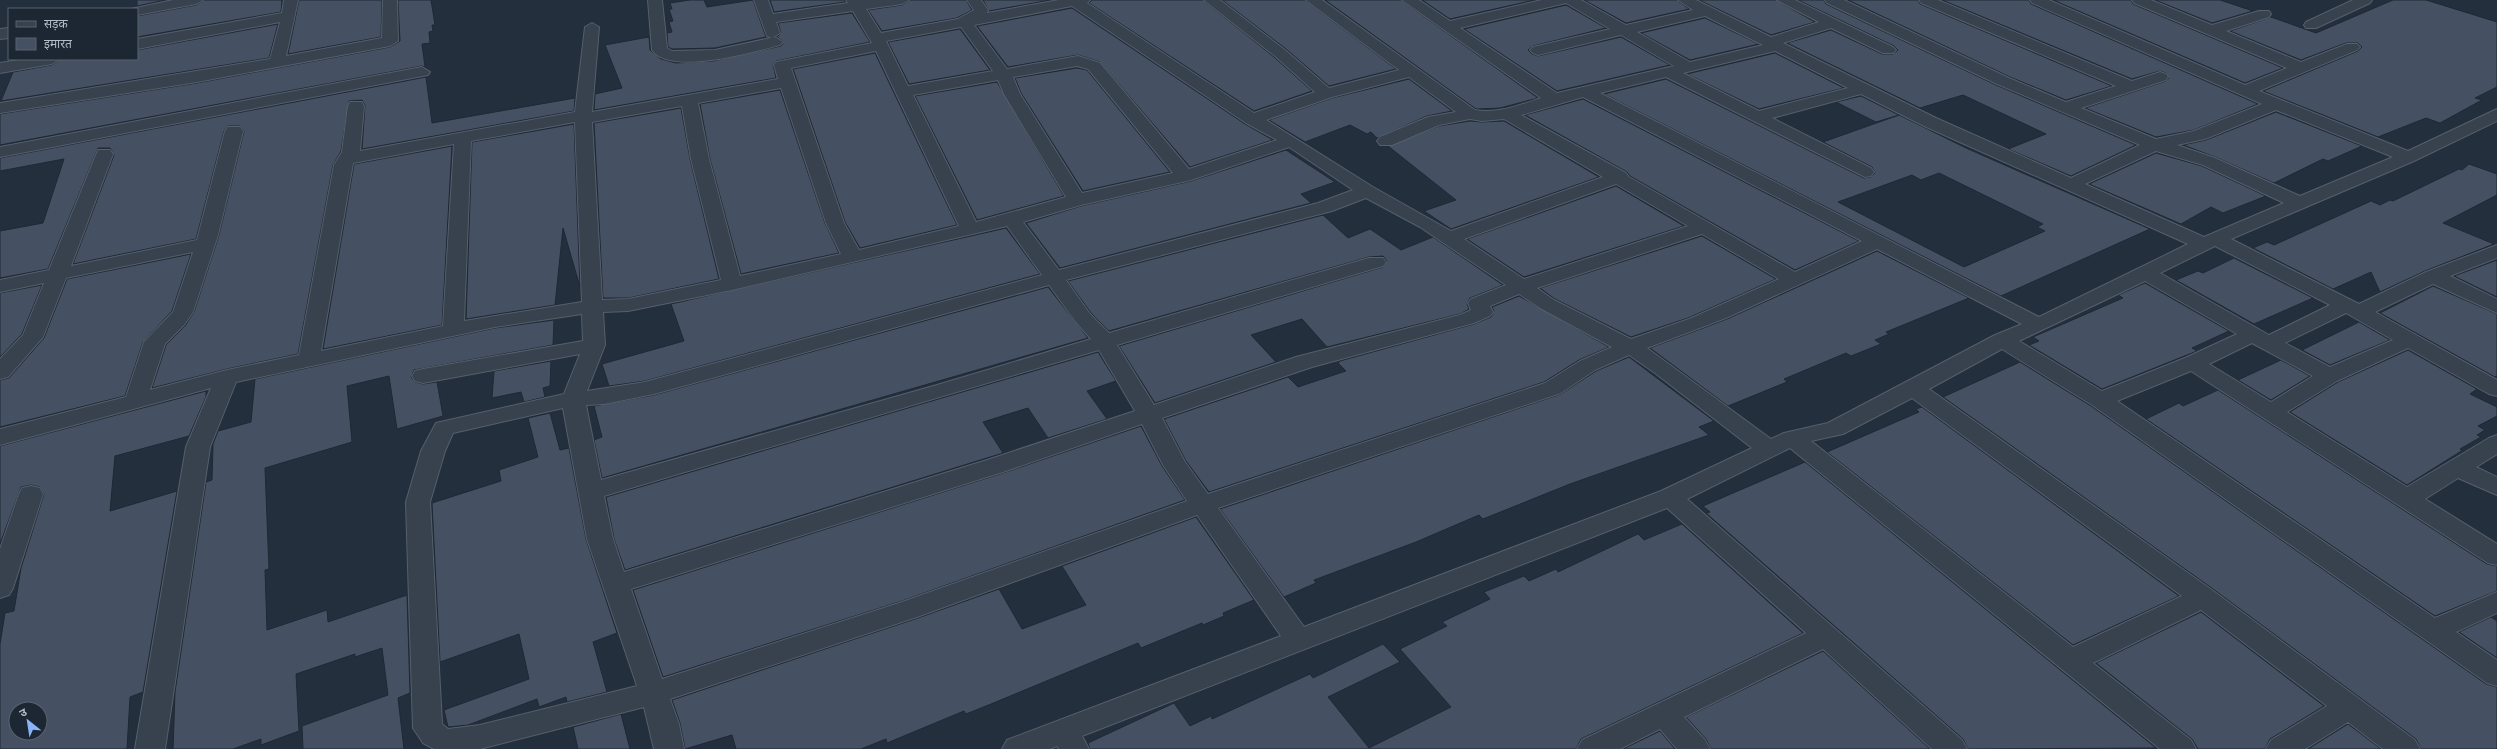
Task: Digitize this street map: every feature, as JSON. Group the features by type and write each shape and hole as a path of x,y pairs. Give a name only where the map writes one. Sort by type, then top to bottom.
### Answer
{"street":[{"path":"138,11 196,0"},
{"path":"277,62 290,16 291,0"},
{"path":"0,108 277,62 390,41 390,0"},
{"path":"655,0 660,50 667,55 691,57 775,42"},
{"path":"762,0 835,223 853,258"},
{"path":"768,20 855,4 902,0"},
{"path":"964,21 978,14 981,10 974,0"},
{"path":"347,159 688,100 785,73 878,42 964,21 1076,0 1252,119 1291,141 1367,191 1420,219 1519,287 1663,368 1768,448"},
{"path":"1211,0 1280,53 1326,94"},
{"path":"1313,0 1470,114"},
{"path":"1409,0 1554,99"},
{"path":"1449,26 1561,0"},
{"path":"1570,0 1688,66"},
{"path":"1685,0 1930,122 2070,185 2210,242 2352,309 2407,341 2497,389"},
{"path":"1791,3 1818,0"},
{"path":"1832,0 2003,81 2154,145 2168,147 2198,158 2302,204"},
{"path":"1926,0 2130,86"},
{"path":"2037,0 2277,104 2408,158"},
{"path":"2139,0 2299,67"},
{"path":"2311,25 2364,0"},
{"path":"1791,3 1888,50"},
{"path":"855,4 878,42 969,228"},
{"path":"1538,50 1706,11"},
{"path":"2210,31 2264,14"},
{"path":"138,44 290,16"},
{"path":"964,21 1004,75 1020,106 1077,200"},
{"path":"1386,141 1434,122 1470,114 1482,116 1507,114 1554,99 1669,72 1773,44 1832,23"},
{"path":"592,27 584,117 594,345 574,399 600,539 652,693 664,724 669,749"},
{"path":"2246,90 2299,67 2352,47"},
{"path":"0,68 46,60"},
{"path":"902,92 1078,62 1094,66 1185,176"},
{"path":"0,152 422,72"},
{"path":"1252,119 1326,94 1411,72"},
{"path":"1669,72 1865,172"},
{"path":"2066,108 2160,77"},
{"path":"1757,117 1862,89"},
{"path":"1586,92 2039,326"},
{"path":"688,100 700,159 732,284"},
{"path":"2070,185 2154,145 2199,135 2277,104"},
{"path":"309,360 343,165 351,152 356,106"},
{"path":"1507,114 1620,177 1795,280"},
{"path":"1017,749 1069,740 1299,641 1670,497 1768,448 1792,438 1835,429 2002,340 2039,326 2210,242 2408,158 2483,123 2497,114"},
{"path":"135,402 155,342 183,312 205,244 234,131"},
{"path":"453,330 462,138"},
{"path":"0,437 227,377 453,330 593,306 628,305 853,258 969,228 1012,219 1077,200 1185,176 1291,141"},
{"path":"0,372 32,337 104,154"},
{"path":"1449,238 1620,177"},
{"path":"1367,191 1325,207 1052,278 646,389 604,397 574,399 477,422 444,428 433,451 418,502 428,728 433,735 442,741 455,742 652,693 908,610 1202,504 1553,388 1586,365 1628,347 1694,324 1795,280 1876,242"},
{"path":"1012,219 1052,278 1083,318 1105,342 1148,413 1175,466 1299,641"},
{"path":"616,584 995,466 1148,413 1304,362 1467,319 1483,312 1478,303 1519,287 1589,266 1704,227"},
{"path":"0,286 205,244"},
{"path":"2100,400 2193,363 2352,309 2497,251"},
{"path":"591,491 937,392 1376,262"},
{"path":"2146,273 2329,376"},
{"path":"2433,276 2497,308"},
{"path":"2002,340 2100,400 2497,675"},
{"path":"2269,412 2329,376 2407,341"},
{"path":"423,376 594,345"},
{"path":"2193,363 2497,556"},
{"path":"150,749 198,447 227,377"},
{"path":"1913,388 2203,596 2405,749"},
{"path":"1792,438 2181,749"},
{"path":"2406,499 2459,468 2497,443"},
{"path":"2459,468 2497,487"},
{"path":"0,588 31,494"},
{"path":"1670,497 1952,749"},
{"path":"2071,661 2203,596"},
{"path":"2433,631 2497,602"},
{"path":"1592,749 1826,635"},
{"path":"2281,749 2348,707"},
{"path":"1664,714 1695,749"}],"building":[{"path":"137,0 166,0 137,6"},
{"path":"204,0 282,0 281,12 138,37 138,16 196,5"},
{"path":"299,0 382,0 381,37 288,54"},
{"path":"398,0 431,0 435,25 432,25 433,31 429,32 430,43 422,44 425,67 422,66 0,145 0,114 197,83 390,47 400,41"},
{"path":"690,0 704,0 707,7 753,0 766,37 715,48 672,49 668,47 667,33 672,32 669,22 673,21 669,9 672,9 670,3"},
{"path":"770,0 845,0 845,2 774,12"},
{"path":"910,0 966,0 972,10 957,18 882,31 868,10 902,5"},
{"path":"983,0 1051,0 989,11"},
{"path":"1092,0 1203,0 1274,57 1312,91 1254,111 1089,3"},
{"path":"1222,0 1305,0 1396,69 1329,86 1286,49"},
{"path":"1325,0 1401,0 1538,98 1500,108 1476,109"},
{"path":"1422,0 1535,0 1450,19"},
{"path":"1584,0 1677,0 1689,9 1626,23"},
{"path":"1699,0 1776,0 1815,22 1771,35"},
{"path":"1798,0 1824,0 1826,4 1996,85 2136,145 2071,176 2008,149 2046,134 1963,95 1920,108 1787,43 1831,30 1882,54 1893,54 1898,50 1894,46"},
{"path":"1848,0 1918,0 1920,4 2112,86 2066,100 2010,77"},
{"path":"1942,0 2029,0 2031,4 2258,104 2194,130 2156,137 2085,108 2166,81 2169,78 2166,73 2160,71 2132,79"},
{"path":"2053,0 2131,0 2133,4 2283,68 2245,83"},
{"path":"2155,0 2220,0 2253,11 2212,23"},
{"path":"2393,0 2426,0 2497,22 2497,87 2475,98 2482,100 2440,123 2426,118 2378,137 2263,91 2358,51 2362,47 2358,43 2346,43 2301,60 2230,31 2271,17 2316,33"},
{"path":"1566,5 1606,28 1533,46 1528,50 1532,54 1538,56 1621,37 1670,65 1557,91 1464,29"},
{"path":"1072,8 1245,124 1273,140 1190,167 1100,62 1078,55 1008,67 977,26"},
{"path":"852,13 870,42 776,61 773,65 776,78 594,110 595,94 622,88 605,45 649,37 650,50 661,59 676,63 713,61 781,46 784,42 777,37 781,33 778,23"},
{"path":"1705,18 1759,44 1690,60 1641,33"},
{"path":"278,24 269,58 1,101 13,72 52,65 60,60 138,60 138,50"},
{"path":"960,29 990,70 909,84 888,42"},
{"path":"875,53 957,225 860,248 845,222 793,69"},
{"path":"1775,53 1844,88 1759,109 1687,74"},
{"path":"1077,68 1087,70 1170,172 1083,191 1021,93 1015,78"},
{"path":"426,77 432,123 575,98 574,111 362,149 365,105 362,100 349,101 341,151 333,165 298,354 227,369 152,388 166,345 185,326 194,312 219,235 244,131 240,126 228,126 224,131 196,239 73,264 114,155 110,148 98,148 48,269 0,278 0,231 43,223 64,159 0,171 0,158"},
{"path":"1409,79 1452,111 1427,116 1377,138 1371,132 1367,134 1350,125 1305,142 1269,120 1332,98"},
{"path":"1666,79 1864,178 1871,177 1875,173 1872,167 1823,142 1899,115 1966,148 2150,229 2001,296 1604,94","holes":["1939,173 2043,224 2037,227 2045,231 1964,267 1838,202 1912,175 1921,180"]},
{"path":"997,82 1064,196 977,220 915,96"},
{"path":"780,90 825,223 839,253 741,274 710,159 700,104"},
{"path":"1861,96 1899,115 1876,122 1836,102"},
{"path":"1583,99 1859,241 1795,270 1630,176 1627,172 1525,115"},
{"path":"681,108 690,159 719,279 628,298 603,298 594,123"},
{"path":"2276,112 2362,146 2328,161 2323,159 2274,183 2215,157 2183,145 2206,140"},
{"path":"1470,121 1504,121 1599,177 1451,229 1424,211 1456,200 1388,146 1439,126"},
{"path":"574,124 580,287 563,228 555,305 466,319 472,142"},
{"path":"452,146 442,325 323,349 354,164"},
{"path":"1286,150 1335,182 1301,194 1311,203 1060,268 1026,223 1081,206 1191,181"},
{"path":"2156,153 2202,166 2266,196 2223,213 2211,207 2181,224 2089,184"},
{"path":"2469,164 2497,174 2497,195 2443,223 2494,244 2425,271 2380,292 2371,272 2333,289 2253,248 2267,242 2274,245 2371,201 2380,205 2390,200 2393,201 2459,169 2462,170"},
{"path":"1616,186 1684,226 1524,277 1467,239"},
{"path":"1323,215 1348,238 1370,229 1401,250 1433,237 1503,285 1470,298 1467,304 1469,309 1460,314 1327,347 1302,319 1251,335 1276,362 1155,403 1119,346 1383,267 1387,261 1383,256 1369,257 1109,331 1091,313 1068,281"},
{"path":"1006,228 1040,274 645,381 609,386 602,364 684,341 671,304"},
{"path":"1702,236 1776,279 1688,318 1631,337 1555,299 1540,288"},
{"path":"1877,251 1969,298 1886,332 1889,334 1875,340 1881,344 1851,356 1846,353 1784,379 1787,382 1728,406 1650,348 1727,319"},
{"path":"191,254 172,311 143,342 125,396 0,427 0,380 9,378 44,338 67,279"},
{"path":"2234,258 2313,298 2254,324 2176,280 2198,271 2203,273"},
{"path":"2497,260 2497,297 2454,276"},
{"path":"2145,283 2229,331 2192,348 2197,351 2102,389 2029,345 2039,341 2033,337 2123,298 2118,295"},
{"path":"42,285 22,334 0,357 0,293"},
{"path":"2433,286 2497,314 2497,376 2495,377 2380,313"},
{"path":"1048,287 1088,338 602,478 594,440 602,437 594,406 654,395"},
{"path":"1519,296 1609,347 1579,360 1544,382 1209,492 1186,461 1164,419 1288,377 1298,387 1346,371 1338,363 1340,361 1474,324 1491,317 1494,311 1492,307"},
{"path":"554,320 553,345 414,370 411,377 415,382 423,384 437,382 443,416 397,429 389,376 347,386 352,442 265,468 269,569 265,570 267,630 327,610 328,622 407,595 410,693 398,698 404,749 303,749 302,726 388,695 382,648 355,657 355,654 296,674 299,731 261,745 261,739 233,749 173,749 175,692 206,482 212,480 213,444 218,431 251,422 255,379 495,328"},
{"path":"2359,322 2390,340 2330,365 2302,350"},
{"path":"2408,350 2477,389 2470,394 2497,407 2497,416 2478,426 2485,430 2477,435 2481,437 2460,449 2463,450 2407,485 2290,412 2338,382"},
{"path":"1098,352 1116,381 1087,391 1107,419 1048,438 1028,408 983,422 1003,453 625,570 614,539 606,497"},
{"path":"1629,357 1714,421 1699,427 1709,435 1570,484 1483,519 1479,515 1416,542 1314,580 1316,583 1284,597 1220,509 1561,394 1596,371"},
{"path":"2281,360 2310,376 2271,400 2238,380"},
{"path":"551,361 550,386 543,388 545,397 524,402 521,392 492,398 494,371"},
{"path":"2020,362 2091,406 2486,684 2497,687 2497,749 2421,749 2416,739 2213,589 1943,397"},
{"path":"2218,390 2487,564 2497,566 2497,591 2435,616 2146,419 2179,403 2183,406"},
{"path":"206,391 206,397 189,436 115,456 110,511 177,491 143,692 130,697 127,749 0,749 0,644 5,613 14,611 21,568 44,494 40,487 31,485 21,487 0,544 0,446"},
{"path":"1922,407 2179,596 2073,645 1827,452 1919,412 1916,409"},
{"path":"550,413 560,450 569,448 586,539 617,633 593,642 607,692 567,702 566,697 539,707 537,699 468,725 448,727 444,710 529,679 519,634 440,662 432,503 501,481 499,470 538,457 528,418"},
{"path":"1141,426 1162,466 1185,500 899,602 663,677 633,590 1003,473"},
{"path":"1805,462 2156,748 1968,749 1963,739 1706,513 1710,512 1703,506"},
{"path":"1196,517 1254,600 1223,613 1224,616 1203,625 1202,623 1141,648 1138,643 966,714 964,711 887,743 886,739 861,749 736,749 732,735 685,749 680,723 672,700 918,618 999,589 1022,629 1086,605 1062,566"},
{"path":"1682,524 1803,633 1581,739 1576,749 1090,749 1088,743 1174,703 1190,726 1211,716 1212,719 1310,674 1313,678 1383,644 1400,662 1328,697 1369,748 1451,707 1400,649 1447,626 1442,622 1490,599 1484,592 1524,576 1529,581 1556,569 1558,572 1638,534 1644,540"},
{"path":"2201,612 2324,706 2270,739 2265,749 2198,749 2192,739 2096,663"},
{"path":"2491,617 2497,621 2497,658 2459,632"},
{"path":"1823,651 1930,749 1711,749 1706,739 1686,717"},
{"path":"621,714 630,749 578,749 573,727"},
{"path":"2348,724 2381,749 2308,749"},
{"path":"1660,731 1675,749 1623,749"}]}
